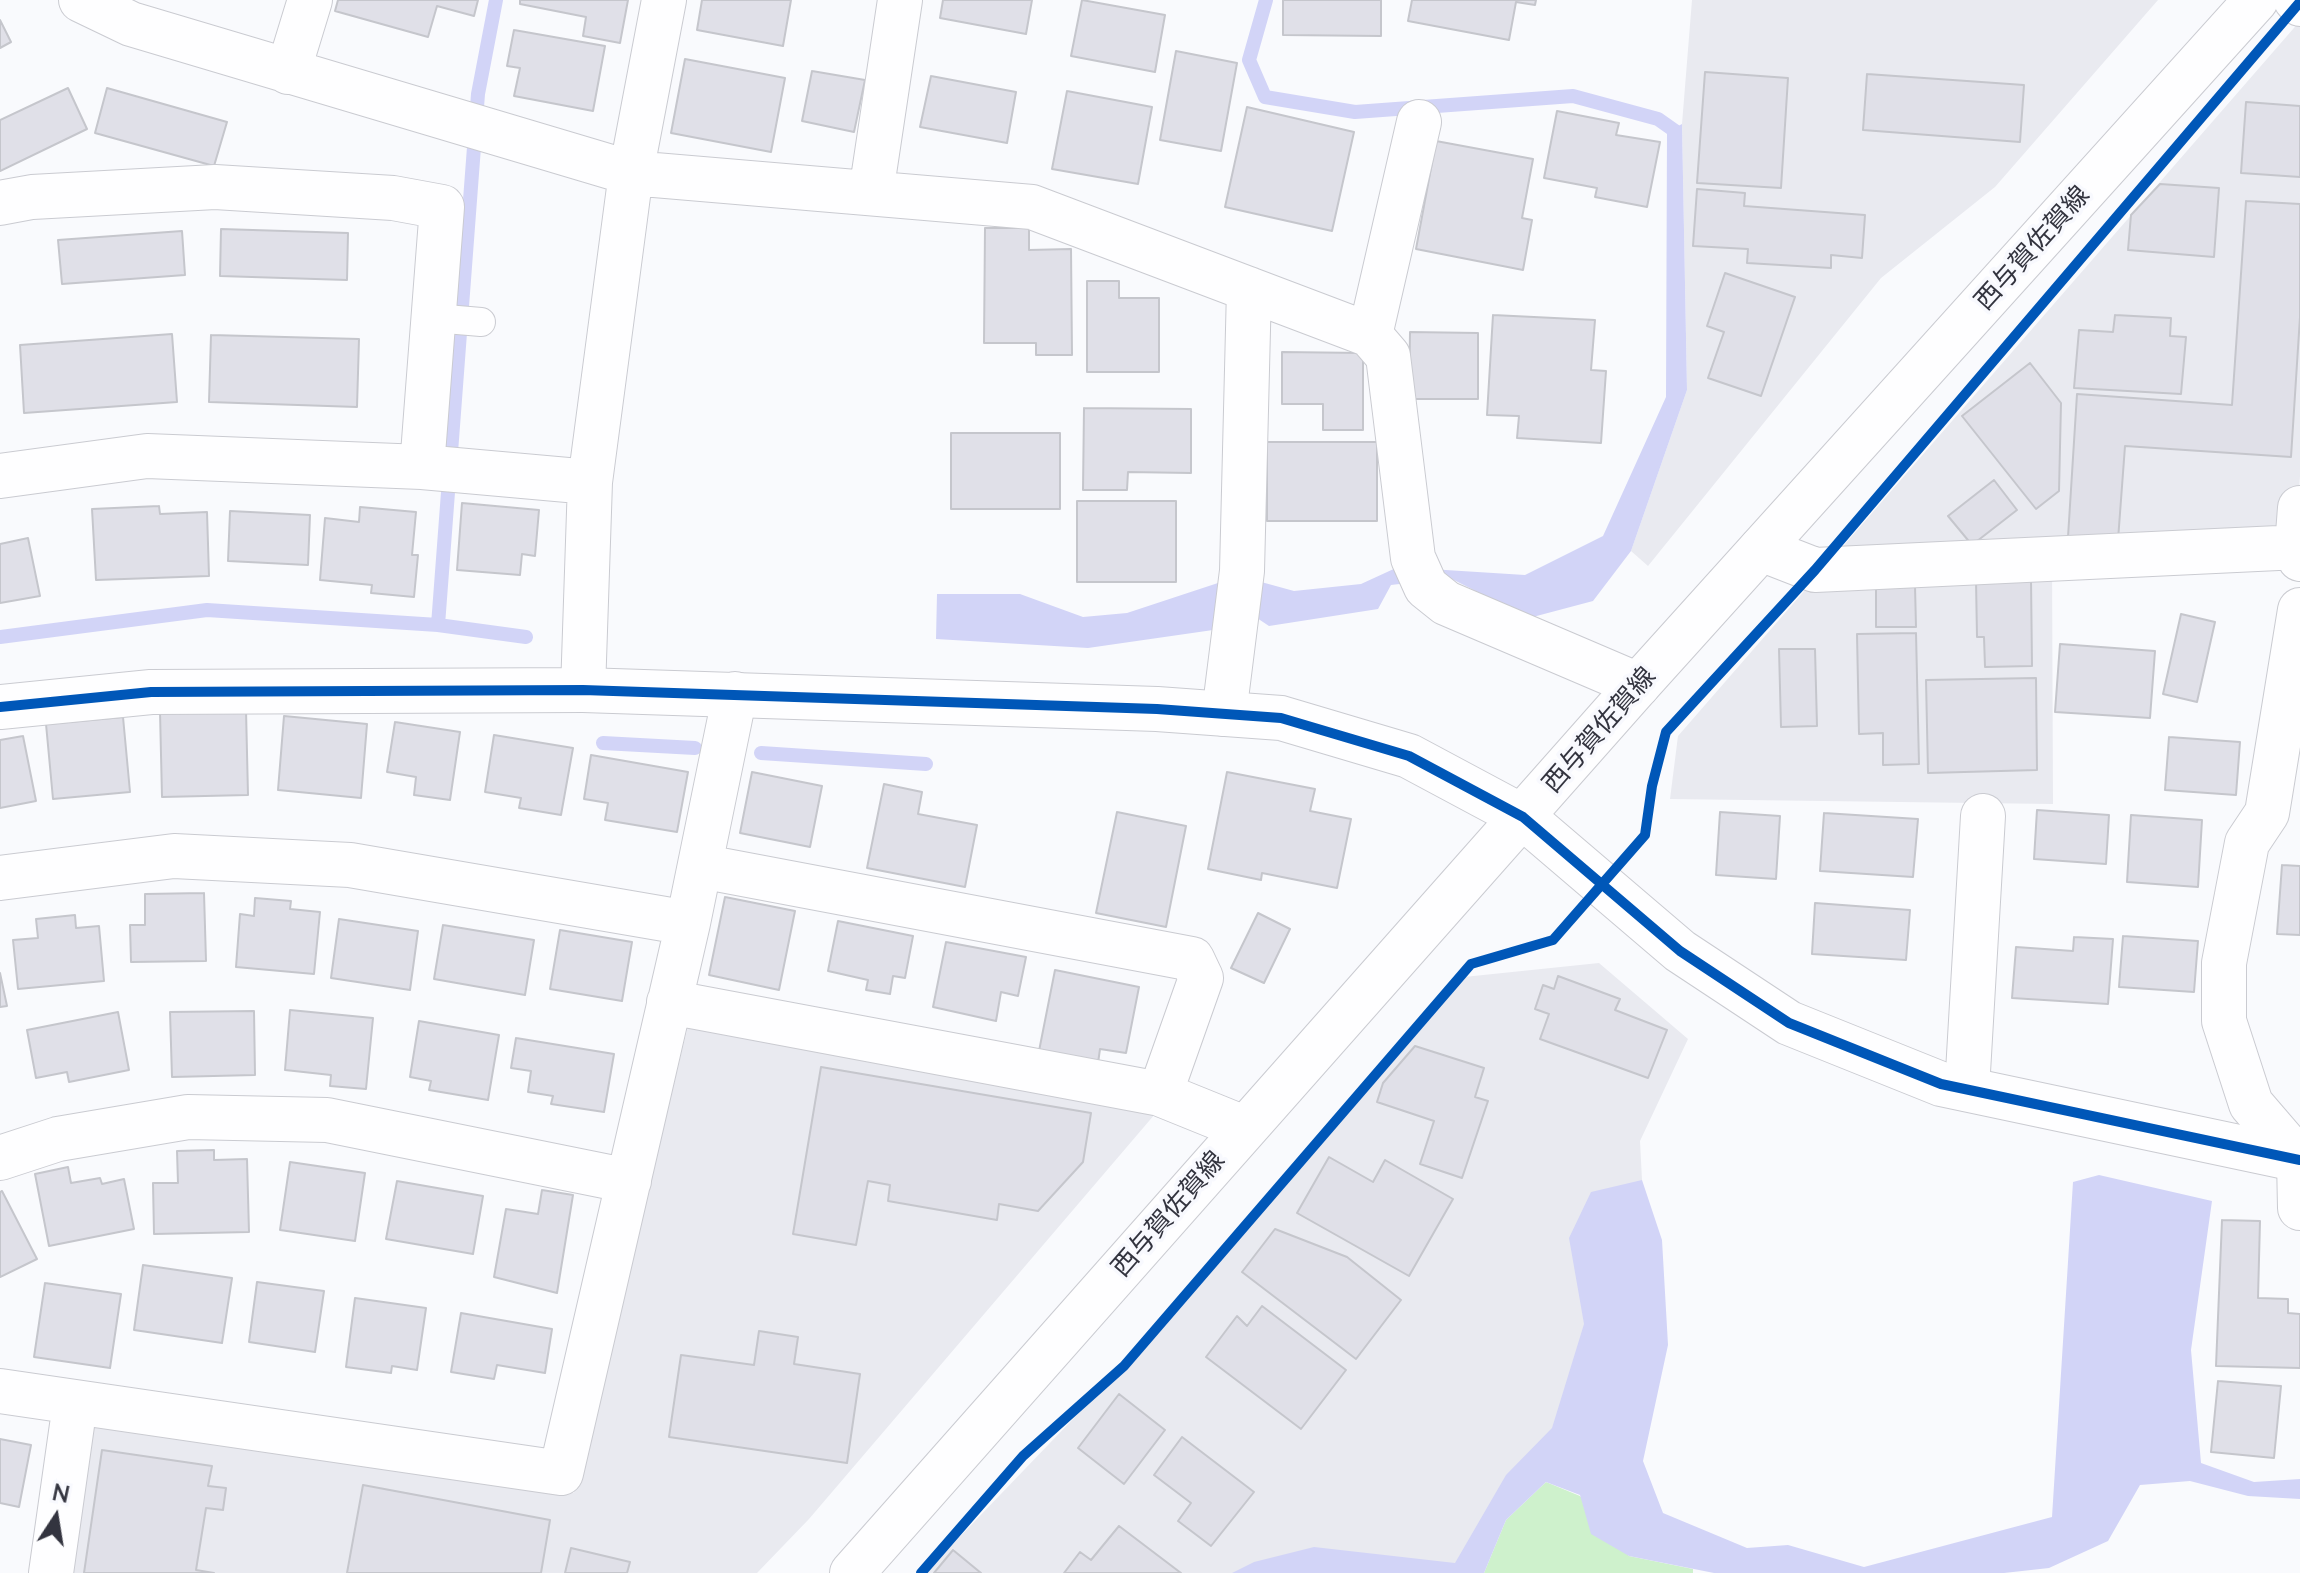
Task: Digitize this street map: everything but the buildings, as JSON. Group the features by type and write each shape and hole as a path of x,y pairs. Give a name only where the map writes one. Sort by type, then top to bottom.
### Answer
{"street":[{"path":"81,0 131,24 631,173 1032,207 1370,335 1388,356 1420,572 1446,603 1638,685"},
{"path":"288,72 310,0"},
{"path":"583,690 590,482 631,173 664,0"},
{"path":"871,193 900,0"},
{"name":"西与賀佐賀線","path":"852,1573 1638,685 2256,0"},
{"path":"1370,335 1419,122"},
{"path":"0,203 32,197 215,187 393,198 442,207 434,318 440,469"},
{"path":"1224,714 1242,571 1249,289"},
{"path":"0,476 147,456 440,469 590,482"},
{"path":"1761,549 1815,570 2299,540"},
{"path":"2300,610 2284,814 2247,843 2224,963 2224,1021 2251,1104 2299,1160 2300,1208"},
{"path":"0,707 151,692 583,690 1281,718 1409,756 1523,817 1680,951 1789,1023 1941,1084 2299,1160"},
{"path":"0,1391 561,1473 688,923 735,694"},
{"path":"1967,1089 1983,816"},
{"path":"0,878 174,856 350,865 688,923"},
{"path":"700,866 1192,959 1201,978 1160,1094"},
{"path":"669,1002 1160,1094 1244,1128"},
{"path":"0,1158 58,1139 188,1117 327,1120 629,1181"},
{"path":"51,1573 75,1404"}],"lane":[{"path":"434,318 481,322"}],"shaded area":[{"path":"1692,0 2158,0 1995,187 1881,278 1648,566 1631,551 1687,390 1682,124"},
{"path":"2300,21 2300,476 2295,545 2052,556 2053,804 1670,799 1678,736"},
{"path":"1599,963 1688,1039 1640,1141 1642,1180 1567,1443 1456,1573 925,1573 1147,1342 1464,977"},
{"path":"690,1018 1161,1107 809,1519 757,1573 66,1573 90,1425 574,1493"}],"green space":[{"path":"1546,1482 1580,1496 1629,1556 1693,1569 1693,1573 1484,1573 1506,1520"}],"water":[{"path":"1682,124 1687,390 1631,551 1593,601 1529,618 1450,578 1391,585 1378,609 1269,626 1254,616 1213,630 1088,648 936,639 937,594 1020,594 1083,617 1127,613 1221,582 1254,580 1294,591 1361,584 1398,567 1525,575 1603,536 1666,397 1667,132"},
{"path":"2099,1175 2212,1201 2191,1350 2201,1463 2254,1482 2300,1479 2300,1499 2248,1496 2190,1481 2140,1485 2108,1541 2049,1568 2004,1573 1714,1573 1629,1556 1591,1534 1580,1495 1546,1482 1506,1520 1484,1573 1232,1573 1254,1562 1314,1547 1455,1563 1506,1475 1552,1428 1584,1324 1569,1238 1591,1192 1642,1180 1662,1240 1668,1345 1643,1461 1663,1513 1747,1548 1788,1545 1864,1567 2052,1517 2073,1182"}],"waterway":[{"path":"438,625 478,94 496,0"},
{"path":"1266,0 1249,60 1265,97 1355,112 1573,96 1658,119 1675,131 1675,146"},
{"path":"0,637 207,610 438,625 526,637"},
{"path":"603,743 695,748"},
{"path":"761,753 926,764"}],"cycle path":[{"path":"921,1573 1023,1456 1124,1366 1471,964 1553,940 1645,835 1652,786 1666,732 1815,570 2300,2"},
{"path":"0,707 151,692 583,690 1157,709 1281,718 1409,756 1523,817 1680,951 1789,1023 1941,1084 2300,1160"}]}
